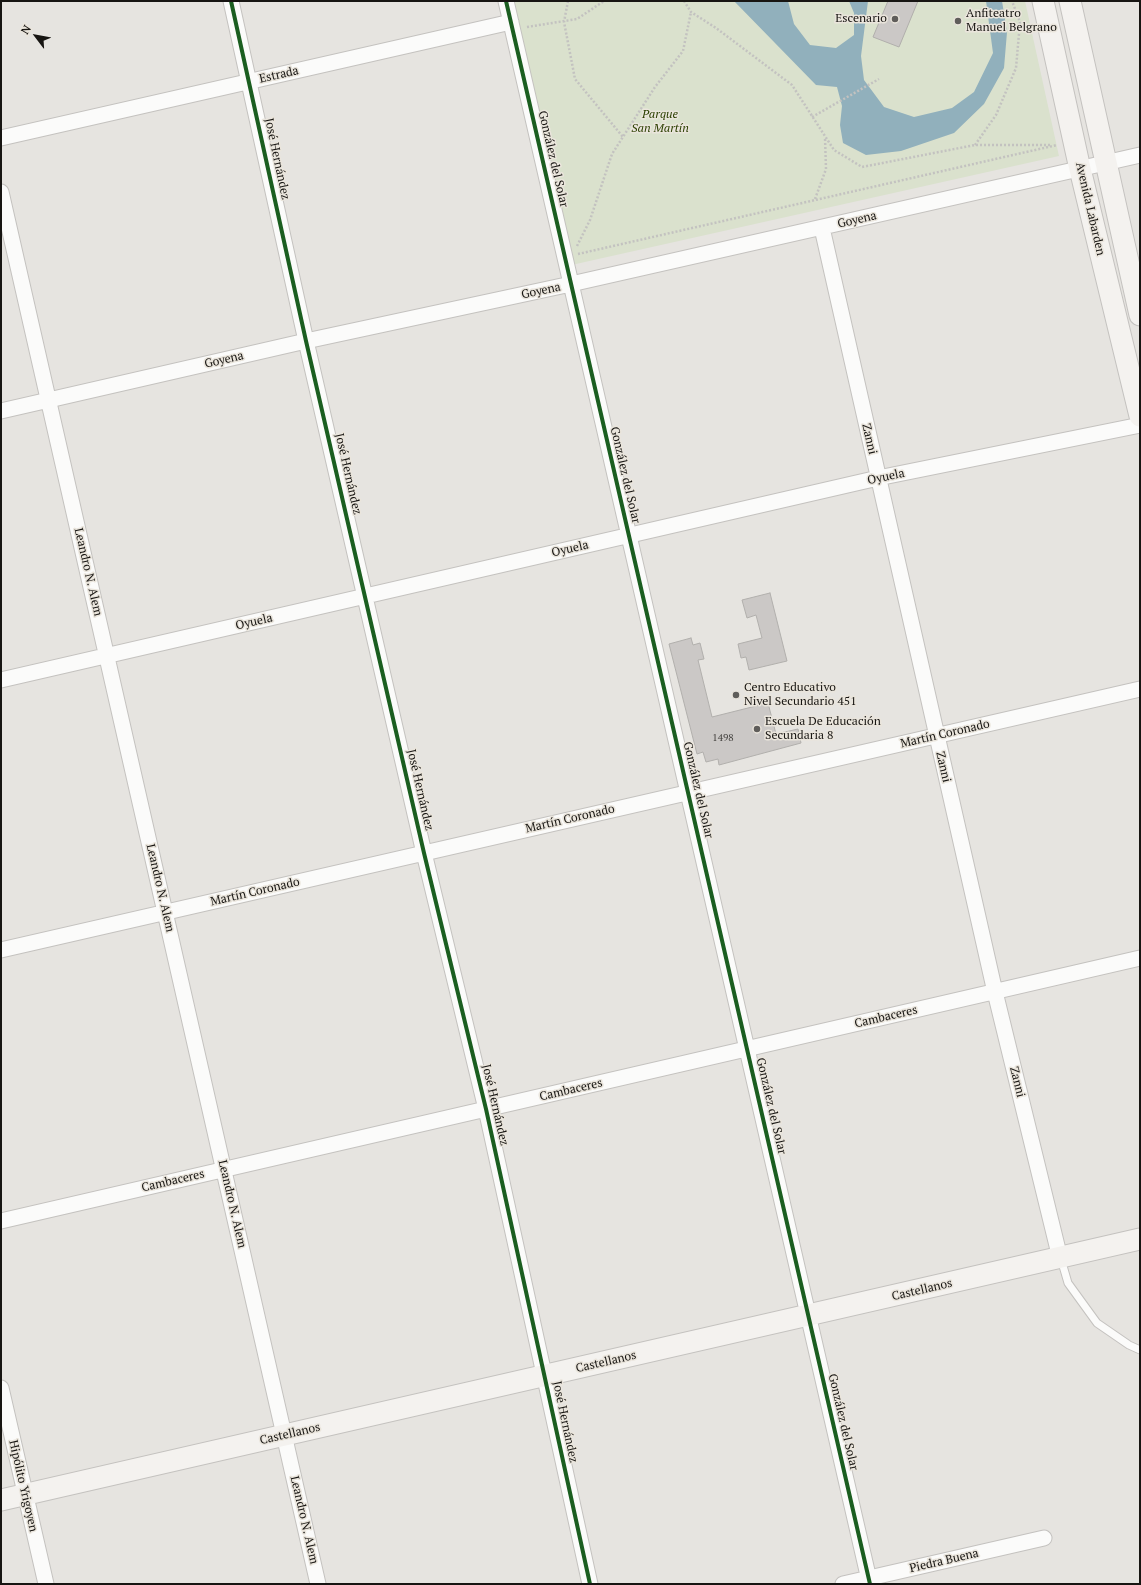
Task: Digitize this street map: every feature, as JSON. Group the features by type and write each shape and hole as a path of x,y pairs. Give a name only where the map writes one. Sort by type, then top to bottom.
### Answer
{"street":[{"name":"José Hernández","path":"231,1 250,81 306,341 424,853 486,1109 590,1584"},
{"name":"González del Solar","path":"506,1 516,25 565,256 870,1581"},
{"name":"Avenida Labarden","path":"1043,1 1080,169 1140,416"},
{"path":"1070,1 1140,315"},
{"name":"Estrada","path":"1,138 250,81 516,25"},
{"name":"Goyena","path":"1,411 306,341 572,284 822,228 1140,155"},
{"name":"Leandro N. Alem","path":"1,192 50,400 318,1584"},
{"name":"Zanni","path":"822,228 995,992 1060,1258"},
{"name":"Oyuela","path":"1,680 878,478 1140,425"},
{"name":"Martín Coronado","path":"1,950 1140,689"},
{"name":"Cambaceres","path":"1,1221 1140,958"},
{"name":"Castellanos","path":"1,1500 1140,1240"},
{"name":"Hipólito Yrigoyen","path":"1,1388 46,1584"},
{"name":"Piedra Buena","path":"843,1584 870,1581 1044,1538"}],"lane":[{"path":"1060,1258 1068,1283 1097,1323 1129,1345 1140,1350"}],"path":[{"path":"568,1 564,22 575,79 623,137"},
{"path":"516,25 564,22 577,19 604,1"},
{"path":"565,256 1057,145 975,145 862,166 834,150 792,85 716,28 691,12 684,1"},
{"path":"975,145 996,116 1016,68 1020,22 1012,1"},
{"path":"565,256 575,249 590,220 612,154 655,87 682,51 691,12"},
{"path":"843,20 873,17"},
{"path":"812,117 879,79"},
{"path":"815,200 826,169 825,137"}],"green space":[{"name":"Parque San Martín","path":"509,1 1025,1 1059,156 567,266"}],"water":[{"path":"734,1 788,1 794,24 810,45 836,48 854,35 854,13 849,1 868,1 861,56 864,80 884,107 914,117 952,108 974,92 993,53 986,1 1002,1 1007,32 1004,68 984,104 954,133 901,151 866,155 843,143 840,125 842,106 837,87 816,85"}],"building":[{"name":"Escenario","path":"888,1 918,1 899,47 873,37"},
{"path":"770,593 787,661 749,670 746,657 741,658 738,644 762,638 756,615 747,618 742,600"},
{"path":"691,638 693,645 700,643 704,659 698,660 712,717 768,703 776,734 798,729 801,743 719,765 718,759 706,762 703,752 697,754 669,644"}],"cycle path":[{"path":"231,1 306,341 424,853 486,1109 590,1584"},
{"path":"506,1 870,1584"}],"place":[{"name":"Escenario","path":"895,19"},
{"name":"Anfiteatro Manuel Belgrano","path":"958,21"},
{"name":"Centro Educativo Nivel Secundario 451","path":"736,695"},
{"name":"Escuela De Educación Secundaria 8","path":"757,729"}]}
